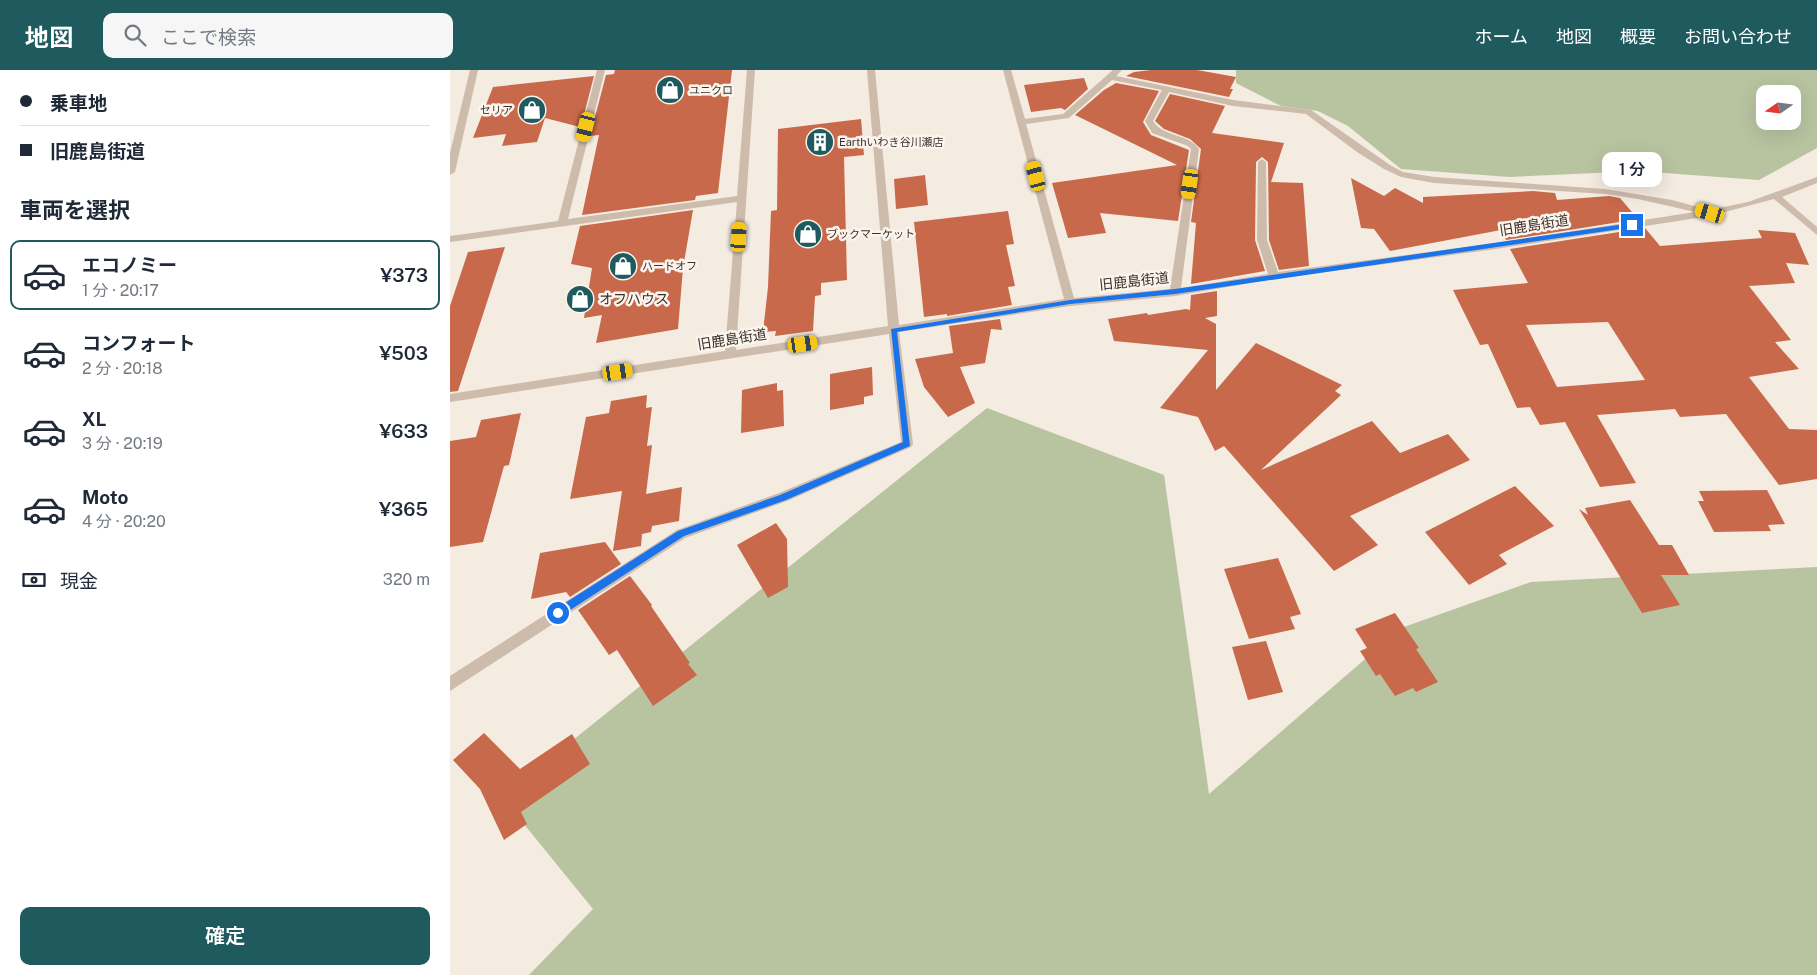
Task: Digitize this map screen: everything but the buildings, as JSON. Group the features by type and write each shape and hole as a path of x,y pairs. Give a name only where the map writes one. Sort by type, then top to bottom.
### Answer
{"street":[{"path":"450,172 474,70"},
{"path":"562,223 601,70"},
{"path":"730,354 751,70"},
{"path":"450,684 681,534 783,497 907,444 894,330 871,70"},
{"path":"1007,70 1070,302"},
{"path":"1022,122 1066,116 1118,70"},
{"path":"1111,77 1232,103 1308,112 1381,163 1401,174 1434,180 1588,189 1669,201 1710,213"},
{"path":"1166,90 1149,121 1155,131 1191,144 1196,149 1175,292"},
{"path":"1262,162 1262,240 1274,276"},
{"name":"旧鹿島街道","path":"450,398 1070,302 1175,292 1729,210 1776,196 1817,180"},
{"path":"1776,196 1817,232"},
{"path":"450,239 741,198"}],"green space":[{"path":"1236,70 1817,70 1817,148 1759,180 1638,171 1510,177 1401,169 1348,126 1318,111 1281,106 1236,83"},
{"path":"987,408 1164,475 1209,794 1401,628 1531,582 1817,567 1817,975 529,975 593,909 502,797"}],"place":[{"name":"ユニクロ","path":"670,90"},
{"name":"セリア","path":"532,110"},
{"name":"Earthいわき谷川瀬店","path":"820,142"},
{"name":"ブックマーケット","path":"808,234"},
{"name":"ハードオフ","path":"623,266"},
{"name":"オフハウス","path":"580,299"}],"route":[{"path":"558,613 681,534 783,497 907,444 894,330 1070,302 1175,292 1632,225"}]}
